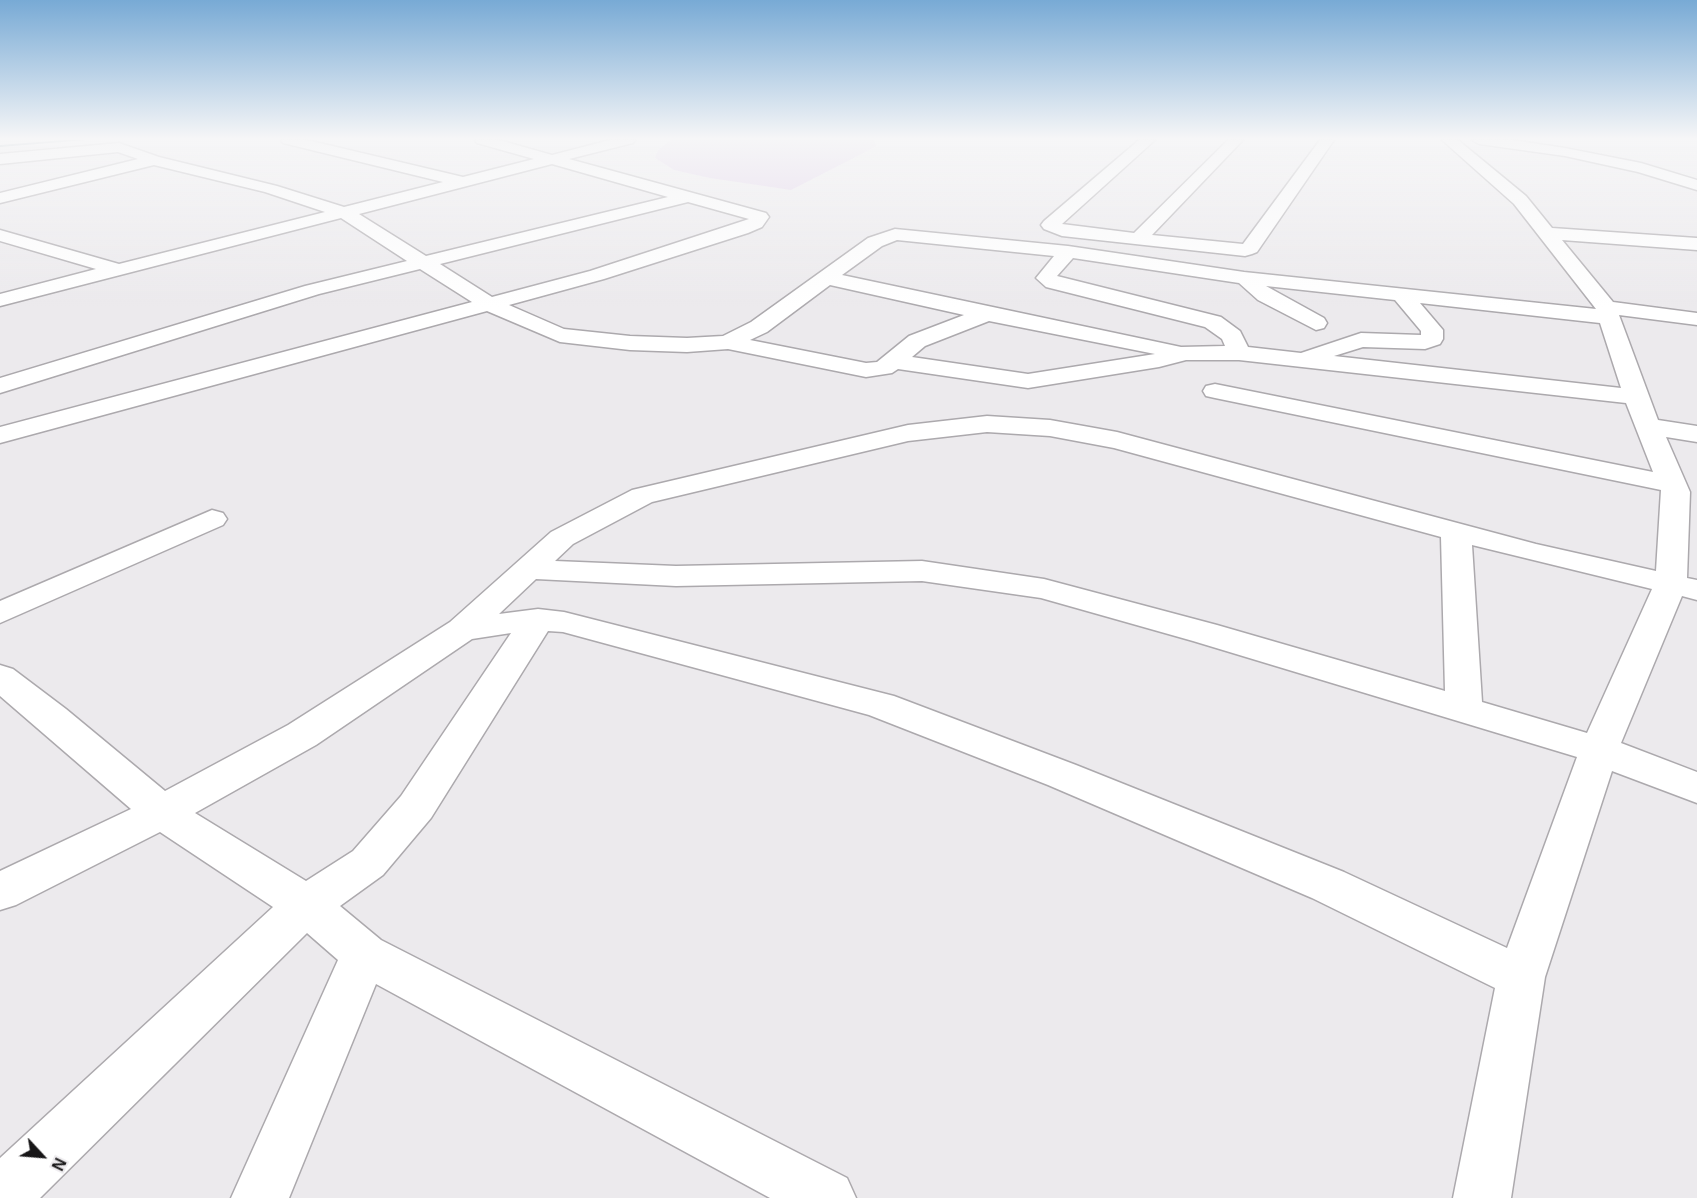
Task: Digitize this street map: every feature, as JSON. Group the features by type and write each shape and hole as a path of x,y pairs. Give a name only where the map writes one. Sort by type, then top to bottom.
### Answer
{"street":[{"path":"293,196 345,213 491,305 560,335 687,345 728,342 866,370 884,368 917,341 987,314"},
{"path":"0,300 122,271 409,196"},
{"path":"0,435 491,305 742,229 756,223 760,217 679,196"},
{"path":"1084,196 1050,225 1062,231 1234,250 1250,248 1287,196"},
{"path":"1138,239 1181,196"},
{"path":"1482,1198 1521,977 1599,750 1684,587 1676,492 1637,397 1608,312 1569,258 1515,196"},
{"path":"0,386 312,290 686,198"},
{"path":"1546,233 1697,244"},
{"path":"728,342 759,327 883,237 895,234 1068,252 1244,278 1697,319"},
{"path":"0,235 122,271"},
{"path":"1068,252 1047,275 1046,278 1053,283 1214,322 1232,336 1239,353"},
{"path":"827,278 987,314 1185,353 1239,353 1637,397"},
{"path":"1244,278 1265,296 1316,323"},
{"path":"1296,359 1322,354 1361,340 1425,342 1432,339 1432,330 1400,293"},
{"path":"893,361 1028,381 1159,360 1185,353"},
{"path":"1215,391 1672,484"},
{"path":"0,892 162,812 302,735 462,630 562,538 642,496 793,458 908,433 987,424 1050,428 1117,440 1531,552 1684,587"},
{"path":"1648,426 1697,434"},
{"path":"0,613 212,519"},
{"path":"1456,532 1464,710"},
{"path":"526,569 676,576 820,571 922,571 1044,589 1204,633 1599,750 1697,788"},
{"path":"462,630 538,619 564,622 881,705 1062,775 1328,885 1521,977"},
{"path":"0,1197 306,905 368,863 416,807 538,619"},
{"path":"0,677 53,718 162,812 306,905 364,954 826,1198"},
{"path":"260,1198 364,954"}]}
